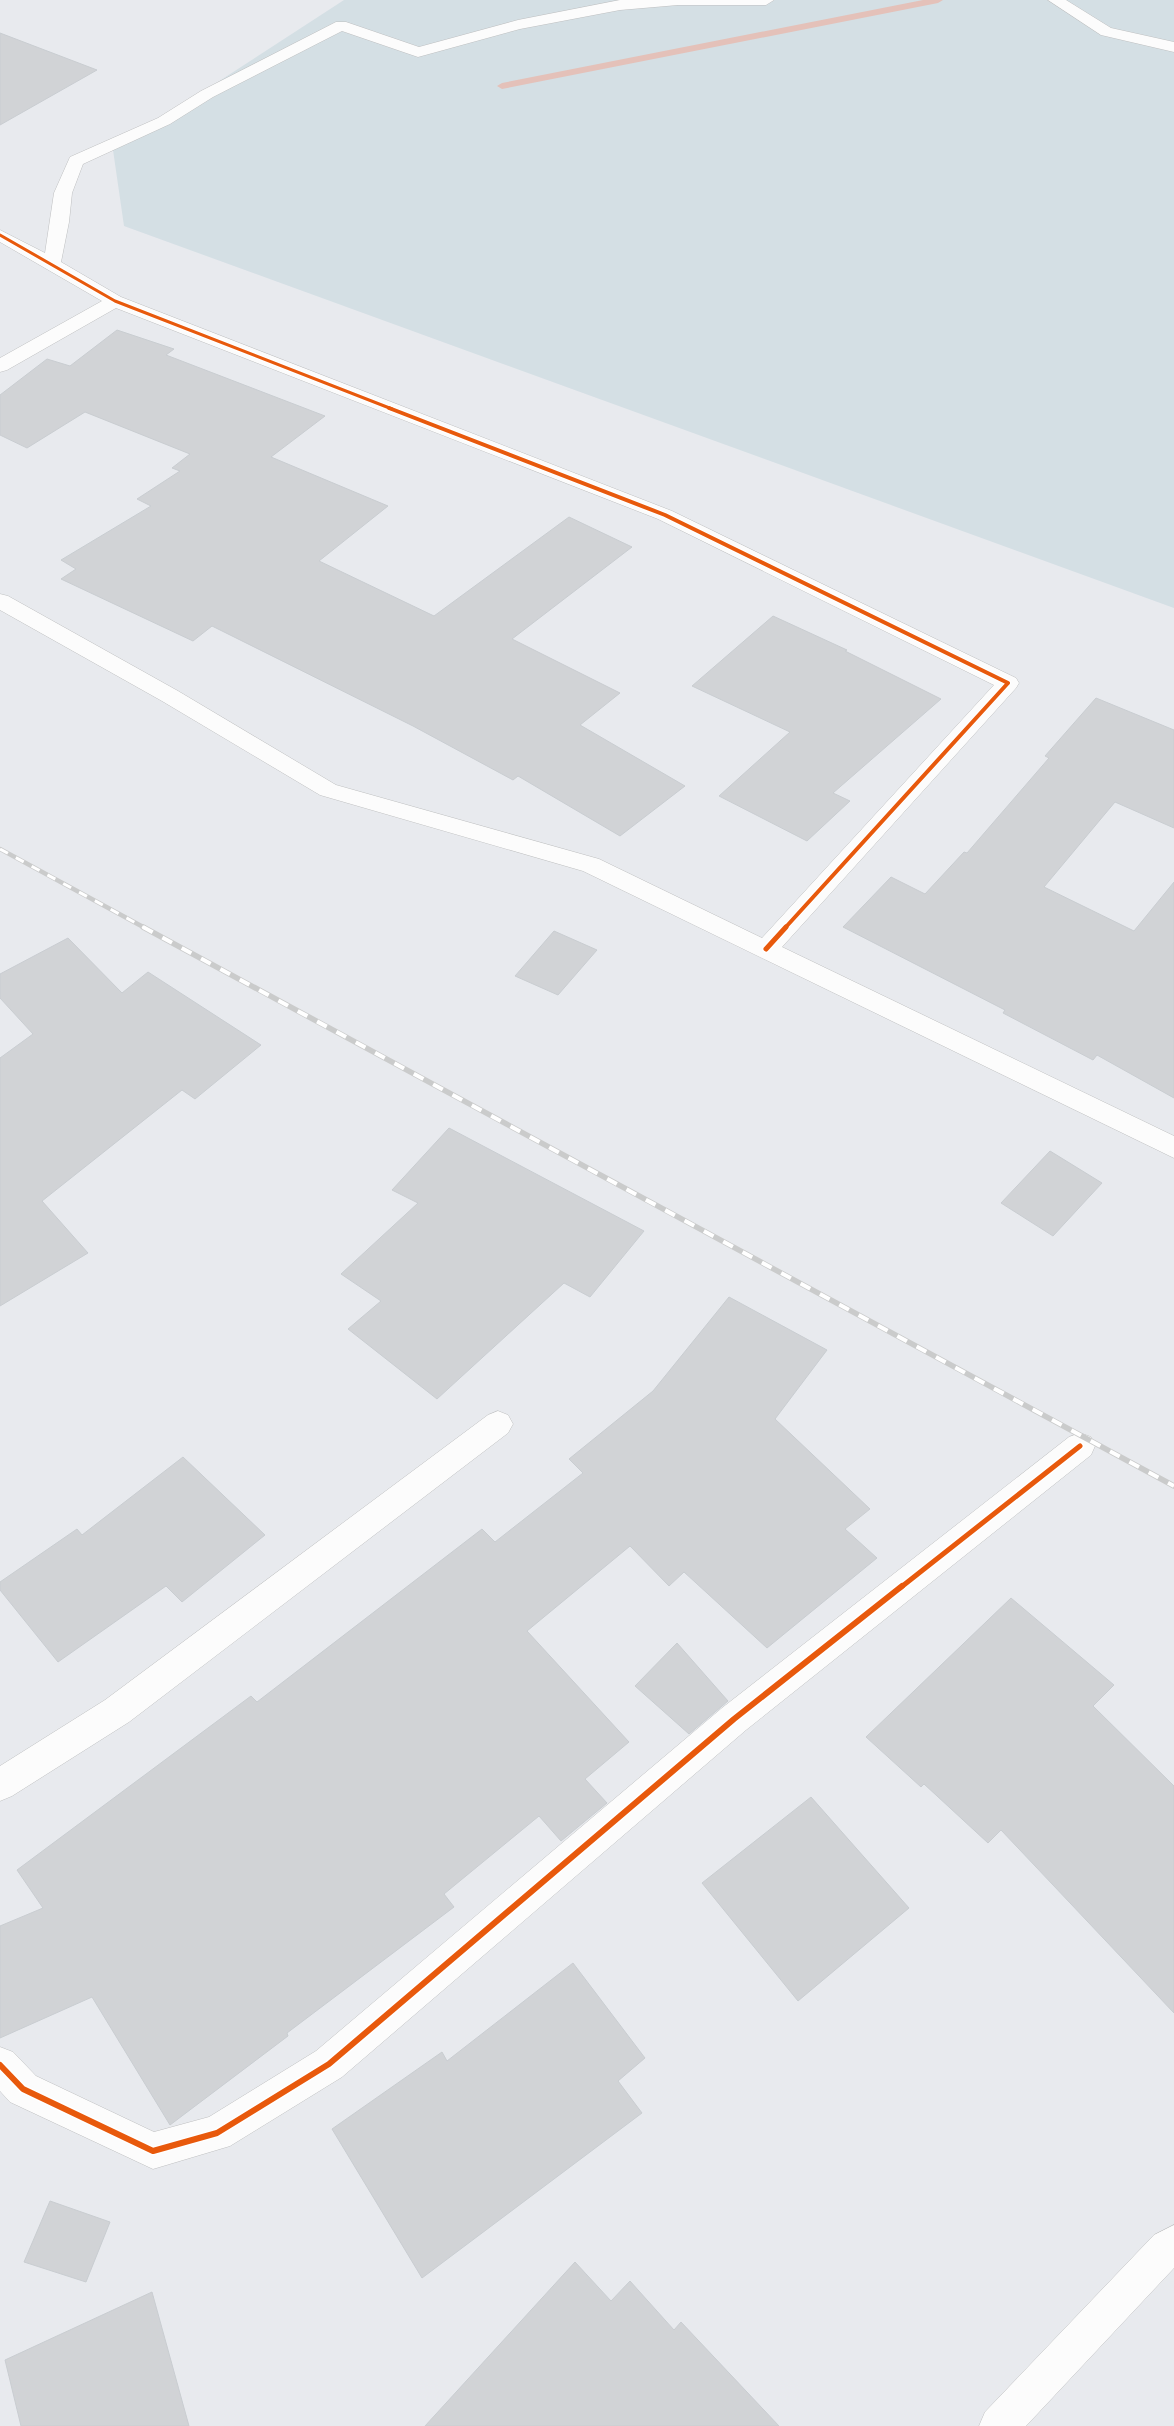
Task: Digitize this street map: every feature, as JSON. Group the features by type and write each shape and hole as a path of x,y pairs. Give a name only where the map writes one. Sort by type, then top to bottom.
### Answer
{"street":[{"path":"51,265 64,193 76,161 164,121 206,94 341,25 418,52 518,24 620,5 678,0 766,0"},
{"path":"1056,0 1106,32 1174,47"},
{"path":"0,235 115,301 665,515 1008,683 766,949"},
{"path":"0,366 115,301"},
{"path":"0,601 170,696 328,790 591,865 1174,1148"},
{"path":"0,1785 117,1712 498,1424"},
{"path":"0,2065 23,2089 153,2151 217,2133 329,2064 734,1719 1080,1446"},
{"path":"999,2426 1166,2248 1174,2244"}],"shaded area":[{"path":"344,0 1174,0 1174,608 124,226 113,150"}],"building":[{"path":"0,33 97,70 0,125"},
{"path":"117,330 174,349 166,355 325,416 271,457 388,506 319,561 434,616 569,517 632,547 512,639 620,693 580,725 685,786 620,836 518,776 513,780 413,726 212,626 193,641 61,579 76,569 61,560 151,506 137,499 180,471 172,468 190,454 85,412 27,448 0,435 0,395 47,359 70,366"},
{"path":"773,616 847,650 845,651 941,699 833,793 850,801 807,841 719,796 790,732 692,686"},
{"path":"1096,698 1174,730 1174,828 1115,802 1044,887 1134,931 1174,882 1174,1098 1097,1055 1093,1060 1003,1013 1005,1010 843,927 891,877 925,894 964,852 967,853 1049,758 1045,756"},
{"path":"554,931 597,950 558,995 515,976"},
{"path":"68,938 122,993 148,972 261,1045 195,1099 182,1090 42,1201 88,1253 0,1306 0,1058 33,1034 0,998 0,974"},
{"path":"449,1128 644,1231 590,1297 564,1283 437,1399 348,1329 381,1301 341,1274 418,1203 392,1190"},
{"path":"1050,1151 1102,1183 1053,1236 1001,1203"},
{"path":"729,1297 827,1350 775,1419 870,1509 845,1529 877,1558 767,1648 684,1572 669,1586 630,1546 527,1631 629,1742 585,1779 607,1803 561,1841 539,1816 444,1894 454,1907 287,2033 288,2036 170,2125 92,1997 0,2038 0,1926 43,1908 17,1870 251,1696 257,1702 482,1529 495,1542 583,1473 569,1459 653,1391"},
{"path":"183,1457 265,1535 182,1602 166,1586 58,1662 0,1590 0,1582 77,1529 82,1535"},
{"path":"1011,1598 1114,1685 1093,1706 1174,1786 1174,2013 1001,1830 988,1843 924,1784 921,1787 866,1737"},
{"path":"677,1643 728,1701 689,1734 635,1686"},
{"path":"811,1797 909,1908 798,2001 702,1883"},
{"path":"573,1963 645,2058 618,2081 642,2113 422,2278 332,2129 442,2052 447,2061"},
{"path":"50,2201 110,2222 86,2282 24,2262"},
{"path":"575,2262 611,2301 630,2281 674,2330 681,2322 779,2426 425,2426"},
{"path":"152,2292 189,2426 21,2426 5,2360"}],"waterway":[{"path":"502,86 938,0"}],"railway":[{"path":"0,849 145,928"},
{"path":"143,927 1174,1486"}],"cycle path":[{"path":"0,235 115,301 665,515 1008,683 766,949"},
{"path":"0,2065 23,2089 153,2151 217,2133 329,2064 734,1719 1080,1446"}]}
